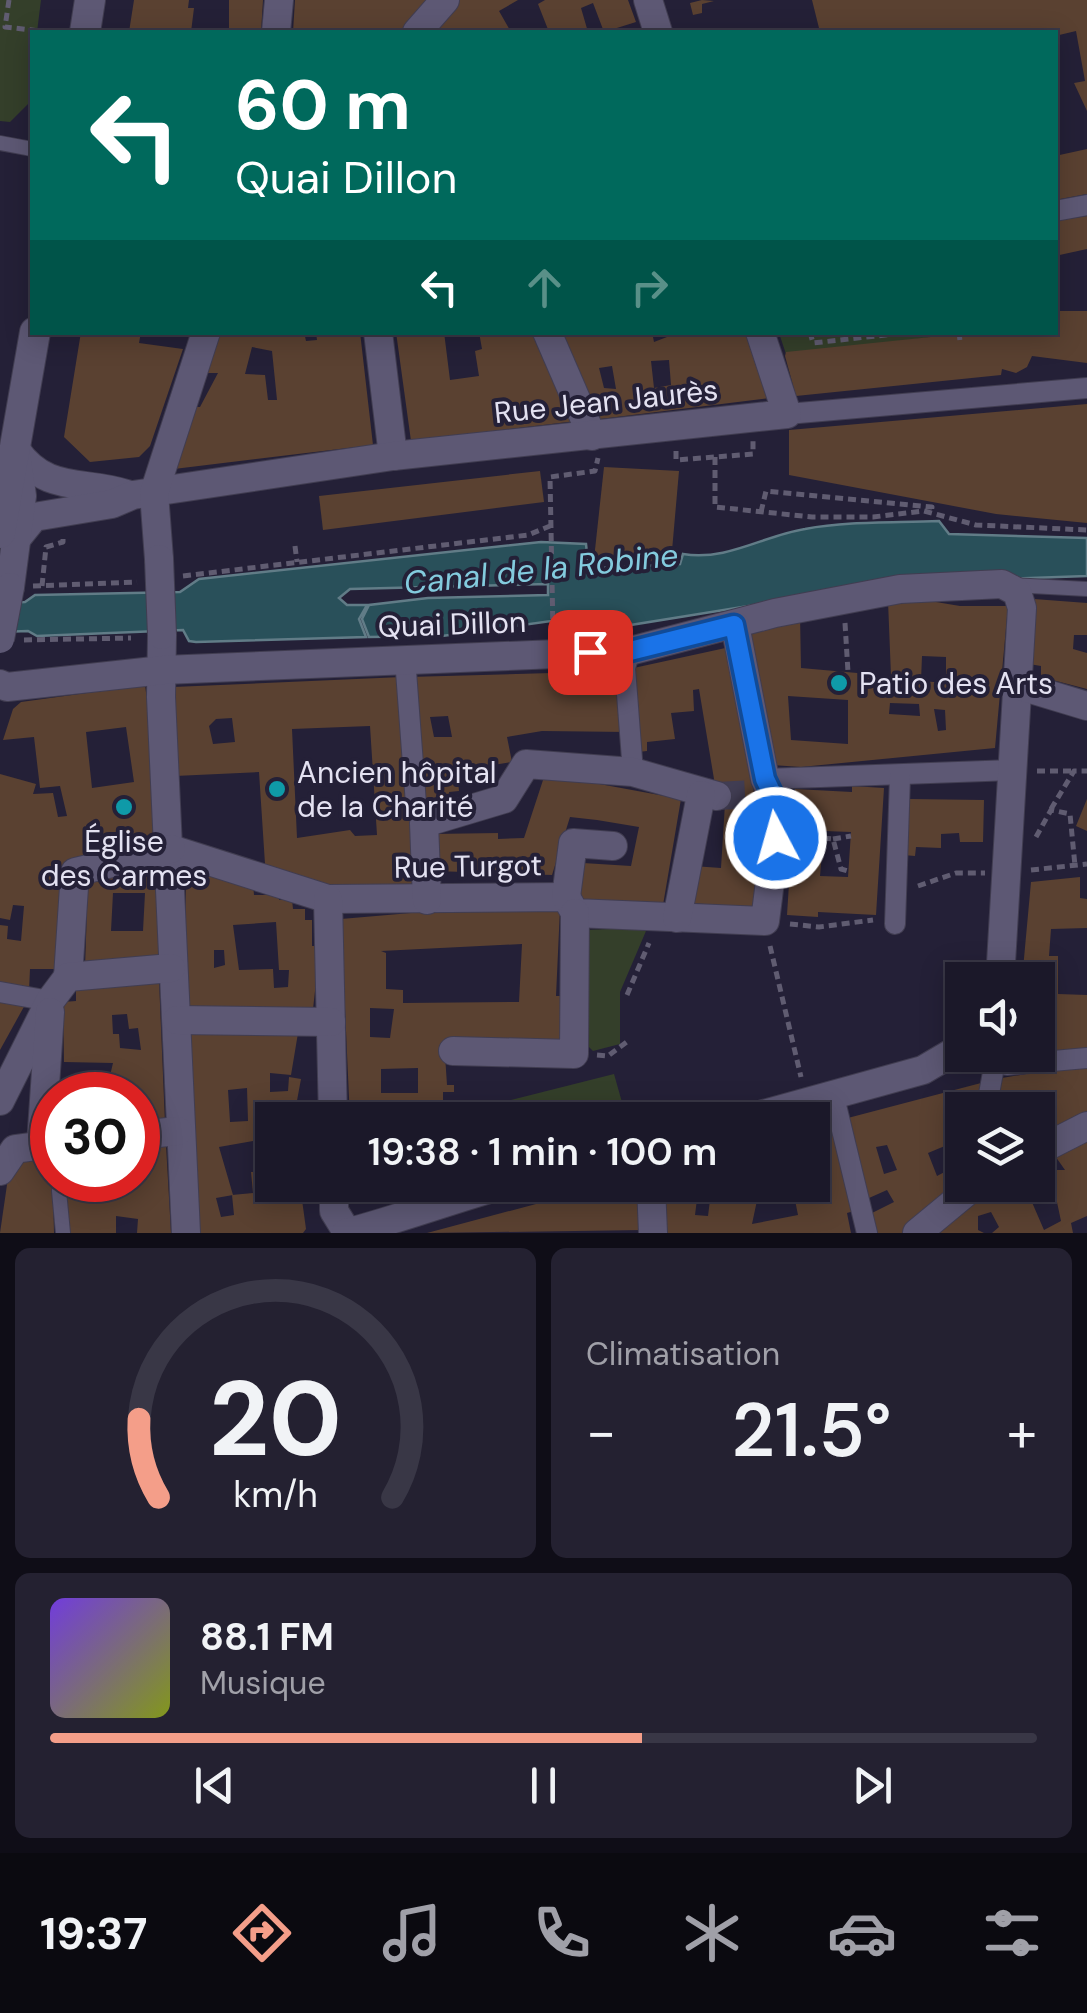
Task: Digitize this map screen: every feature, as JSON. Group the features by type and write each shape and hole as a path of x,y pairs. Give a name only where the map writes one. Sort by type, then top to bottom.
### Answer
{"main road":[{"path":"85,30 90,0"},
{"path":"8,536 16,450 35,335"}],"street":[{"path":"276,30 279,0"},
{"path":"418,30 444,0"},
{"path":"648,0 657,30"},
{"path":"1058,210 1087,205"},
{"path":"186,1233 178,1131 159,558 144,494 205,335"},
{"path":"378,335 393,456"},
{"path":"548,335 592,436"},
{"path":"761,335 787,414"},
{"name":"Rue Jean Jaurès","path":"8,536 34,517 112,504 144,494 393,456 787,414 1087,388"},
{"name":"Rue Jean Jaurès","path":"16,450 29,470 49,481 144,494"},
{"path":"8,536 10,639"},
{"path":"1001,962 1022,608 1017,592 1002,584"},
{"name":"Quai Dillon","path":"0,684 7,687 163,670 630,651 900,589 1002,584"},
{"path":"734,625 764,790 780,810 765,921"},
{"path":"630,651 625,668 633,772"},
{"path":"404,658 416,804 424,823 426,900"},
{"path":"1017,685 1087,706"},
{"path":"424,823 504,800 526,764 633,772 709,796 677,918"},
{"path":"764,790 1013,770"},
{"path":"896,919 900,777"},
{"path":"453,1051 574,1054 570,905 574,842 613,846"},
{"path":"0,1101 50,1001 68,977 74,872 170,849"},
{"name":"Rue Turgot","path":"170,849 328,899 570,905 677,918 765,921"},
{"path":"328,899 333,1102"},
{"path":"68,977 172,968"},
{"path":"0,992 50,1001"},
{"path":"49,1072 50,1001"},
{"path":"177,1020 331,1022"},
{"path":"813,1102 923,1070 945,1057"},
{"path":"1055,1060 1087,1058"},
{"path":"821,1100 867,1233"},
{"path":"1055,1142 1087,1126"},
{"path":"160,1133 178,1131"},
{"path":"0,1172 14,1149 30,1147"},
{"path":"334,1202 334,1211 347,1233 406,1226 443,1202"},
{"path":"652,1202 653,1233"},
{"path":"917,1233 954,1202"}],"lane":[{"path":"0,143 30,148"},
{"path":"1002,584 1087,589"},
{"path":"60,1202 63,1233"}],"path":[{"path":"9,0 5,26 35,30"},
{"path":"811,335 813,343 885,335"},
{"path":"959,335 960,341"},
{"path":"676,460 753,454"},
{"path":"715,457 715,507 858,518 932,513 976,525 1087,530"},
{"path":"553,625 550,477 595,472"},
{"path":"761,512 766,491 919,505 932,507 932,513"},
{"path":"295,546 297,562 550,530"},
{"path":"42,586 46,547 63,542"},
{"path":"844,600 848,672"},
{"path":"10,639 131,638"},
{"path":"1013,770 1087,771"},
{"path":"1032,844 1074,771"},
{"path":"1051,810 1070,814 1074,866"},
{"path":"823,838 850,836"},
{"path":"833,839 841,869 848,872"},
{"path":"627,995 652,935 677,918"},
{"path":"821,1100 765,921 818,927 896,919"}],"shaded area":[{"path":"0,0 41,0 37,30 30,30 28,104 10,122 0,121"},
{"path":"780,335 950,335 786,354"},
{"path":"585,930 646,931 620,992 620,1044 593,1051 586,1044"},
{"path":"614,1074 622,1102 506,1102"}],"water":[{"name":"Canal de la Robine","path":"939,521 949,534 1087,538 1087,576 891,583 587,632 580,617 442,636 369,637 362,619 369,605 428,598 548,595 548,584 350,589 339,598 347,605 367,605 359,619 366,637 196,642 189,641 183,630 37,636 28,631 0,632 0,603 25,602 35,595 180,592 199,579 541,542 586,544 588,563 601,568 680,564 683,554 730,551 805,529 855,523"}],"building":[{"path":"134,0 189,0 188,8 194,8 191,30 129,30"},
{"path":"229,0 263,0 261,30 229,30"},
{"path":"295,0 437,0 410,30 293,30"},
{"path":"460,0 518,0 499,11 510,30 438,30"},
{"path":"545,0 628,0 636,22 603,30 593,3 581,8 587,30 548,30 538,4"},
{"path":"812,0 1087,0 1087,111 1074,83 1085,81 1076,31 1058,35 1058,30 820,30"},
{"path":"714,1 702,4 702,13 693,15 690,3"},
{"path":"1087,149 1087,194 1058,199 1058,155"},
{"path":"1087,216 1087,249 1058,255 1058,221"},
{"path":"1058,311 1087,311 1087,363 1032,356 1027,367 1016,373 1002,369 1001,375 796,396 786,352 950,335 1058,335"},
{"path":"81,335 140,335 139,343 183,349 150,446 139,457 90,462 64,437"},
{"path":"219,335 305,335 306,341 317,340 316,335 360,335 373,445 174,469 193,407 200,407 218,373 206,373","holes":["252,347 272,351 277,400 268,400 265,375 245,374"]},
{"path":"396,335 444,335 450,380 479,376 475,351 482,349 480,335 540,335 576,421 411,441"},
{"path":"554,335 653,335 654,342 667,335 749,335 770,398 592,420","holes":["669,360 671,385 654,388 651,361","612,366 616,389 604,388 599,368"]},
{"path":"1087,404 1087,523 996,514 789,475 789,430"},
{"path":"604,467 679,471 671,562 594,559"},
{"path":"540,471 544,502 323,530 319,496"},
{"path":"1034,599 1087,603 1087,635 1074,635 1073,649 1087,653 1087,689 1041,677 1041,666 1029,664"},
{"path":"888,601 1008,606 995,748 801,767 772,765 749,629 800,615 801,668 891,676","holes":["922,656 946,657 946,683 921,681","788,696 848,700 848,744 791,740","890,703 919,704 920,716 889,714","934,709 945,710 946,730 938,731"]},
{"path":"730,647 756,805 762,806 755,908 691,903 693,866 721,868 725,804 718,803 699,689 693,690 694,711 671,713 675,739 647,742 647,751 638,752 629,669"},
{"path":"621,671 628,732 542,731 507,737 512,762 457,771 459,791 449,792 450,799 425,801 408,677","holes":["448,716 452,737 434,737 430,717"]},
{"name":"Ancien hôpital de la Charité","path":"402,677 414,892 324,888 265,864 259,772 175,776 173,687","holes":["232,718 235,742 213,744 209,726 216,719","370,726 377,835 355,836 350,830 297,838 292,729"]},
{"path":"145,685 166,842 66,863 56,969 30,969 29,991 0,986 0,925 8,926 7,939 21,941 24,906 13,905 10,920 0,918 0,774 36,784 33,794 53,793 58,817 67,816 60,786 40,788 34,737 3,740 13,709 21,702","holes":["126,727 134,782 92,788 86,732"]},
{"path":"545,774 681,799 663,905 579,900 583,863 631,866 639,827 597,820 570,817 552,875 434,871 433,834 498,833 498,839 524,838"},
{"path":"852,786 884,788 876,915 787,915 795,789 852,792","holes":["824,831 851,832 848,877 820,876"]},
{"path":"909,799 984,800 983,842 960,842 959,833 941,834 941,848 916,847 915,856 903,855"},
{"path":"1087,799 1087,831 1076,826"},
{"path":"156,865 161,954 155,962 85,967 88,881","holes":["113,893 145,893 143,931 111,931"]},
{"path":"186,874 224,874 253,884 254,895 279,895 279,900 292,900 293,909 305,909 305,920 312,920 312,946 320,946 312,1018 184,1013","holes":["276,922 279,970 289,970 288,987 274,988 273,969 239,970 233,925","214,950 224,950 225,965 214,968"]},
{"path":"1080,877 1080,898 1087,899 1087,928 1051,929 1049,956 1058,956 1058,994 1087,995 1087,1053 1055,1054 1055,962 1024,962 1031,882"},
{"path":"560,909 556,996 562,996 561,1040 444,1040 447,1085 454,1085 454,1092 443,1092 443,1102 349,1102 341,919 434,911","holes":["522,944 519,1002 403,1003 403,990 386,989 386,953 381,951","370,1008 394,1009 390,1038 370,1037","418,1068 418,1093 381,1093 381,1069"]},
{"path":"159,980 165,1123 160,1124 160,1072 111,1072 113,1063 64,1062 63,1002 76,1001 76,987","holes":["127,1014 129,1029 138,1028 141,1050 120,1048 119,1034 113,1034 112,1015"]},
{"path":"0,997 26,1003 0,1050"},
{"path":"186,1027 298,1033 291,1075 270,1073 270,1092 288,1091 289,1077 301,1079 297,1102 255,1102 255,1162 253,1141 219,1147 233,1195 253,1193 251,1172 255,1172 255,1202 302,1202 306,1229 303,1233 197,1233","holes":["247,1088 248,1121 230,1122 228,1090","232,1195 234,1215 221,1217 216,1198"]},
{"path":"1087,1064 1087,1116 1055,1133 1055,1092 996,1092 996,1079"},
{"path":"981,1083 980,1092 947,1092"},
{"path":"945,1092 945,1146 928,1153 937,1176 945,1172 945,1200 906,1233 877,1233 870,1214 894,1202 887,1190 869,1198 844,1119","holes":["887,1145 897,1170 884,1174 876,1147"]},
{"path":"834,1116 854,1211 847,1213 851,1233 659,1233 657,1202 697,1202 695,1215 708,1216 710,1202 757,1202 752,1224 798,1215 795,1202 830,1202 830,1117"},
{"path":"1087,1135 1087,1216 1071,1223 1073,1233 992,1233 999,1227 991,1212 978,1216 978,1230 984,1233 925,1233 964,1202 1032,1202 1044,1230 1061,1221 1055,1170 1065,1170 1055,1152"},
{"path":"160,1145 166,1145 171,1233 137,1233 138,1219 116,1216 116,1233 68,1233 66,1202 160,1202"},
{"path":"30,1158 30,1202 53,1202 54,1233 0,1233 9,1171"},
{"path":"543,1202 643,1202 644,1230 427,1233"}],"tunnel":[{"path":"717,796 754,794"}],"place":[{"name":"Patio des Arts","path":"839,683"},
{"name":"Ancien hôpital de la Charité","path":"277,789"},
{"name":"Église des Carmes","path":"124,807"}],"route":[{"path":"590,652 630,651 734,625 765,779 780,810 776,838"}]}
